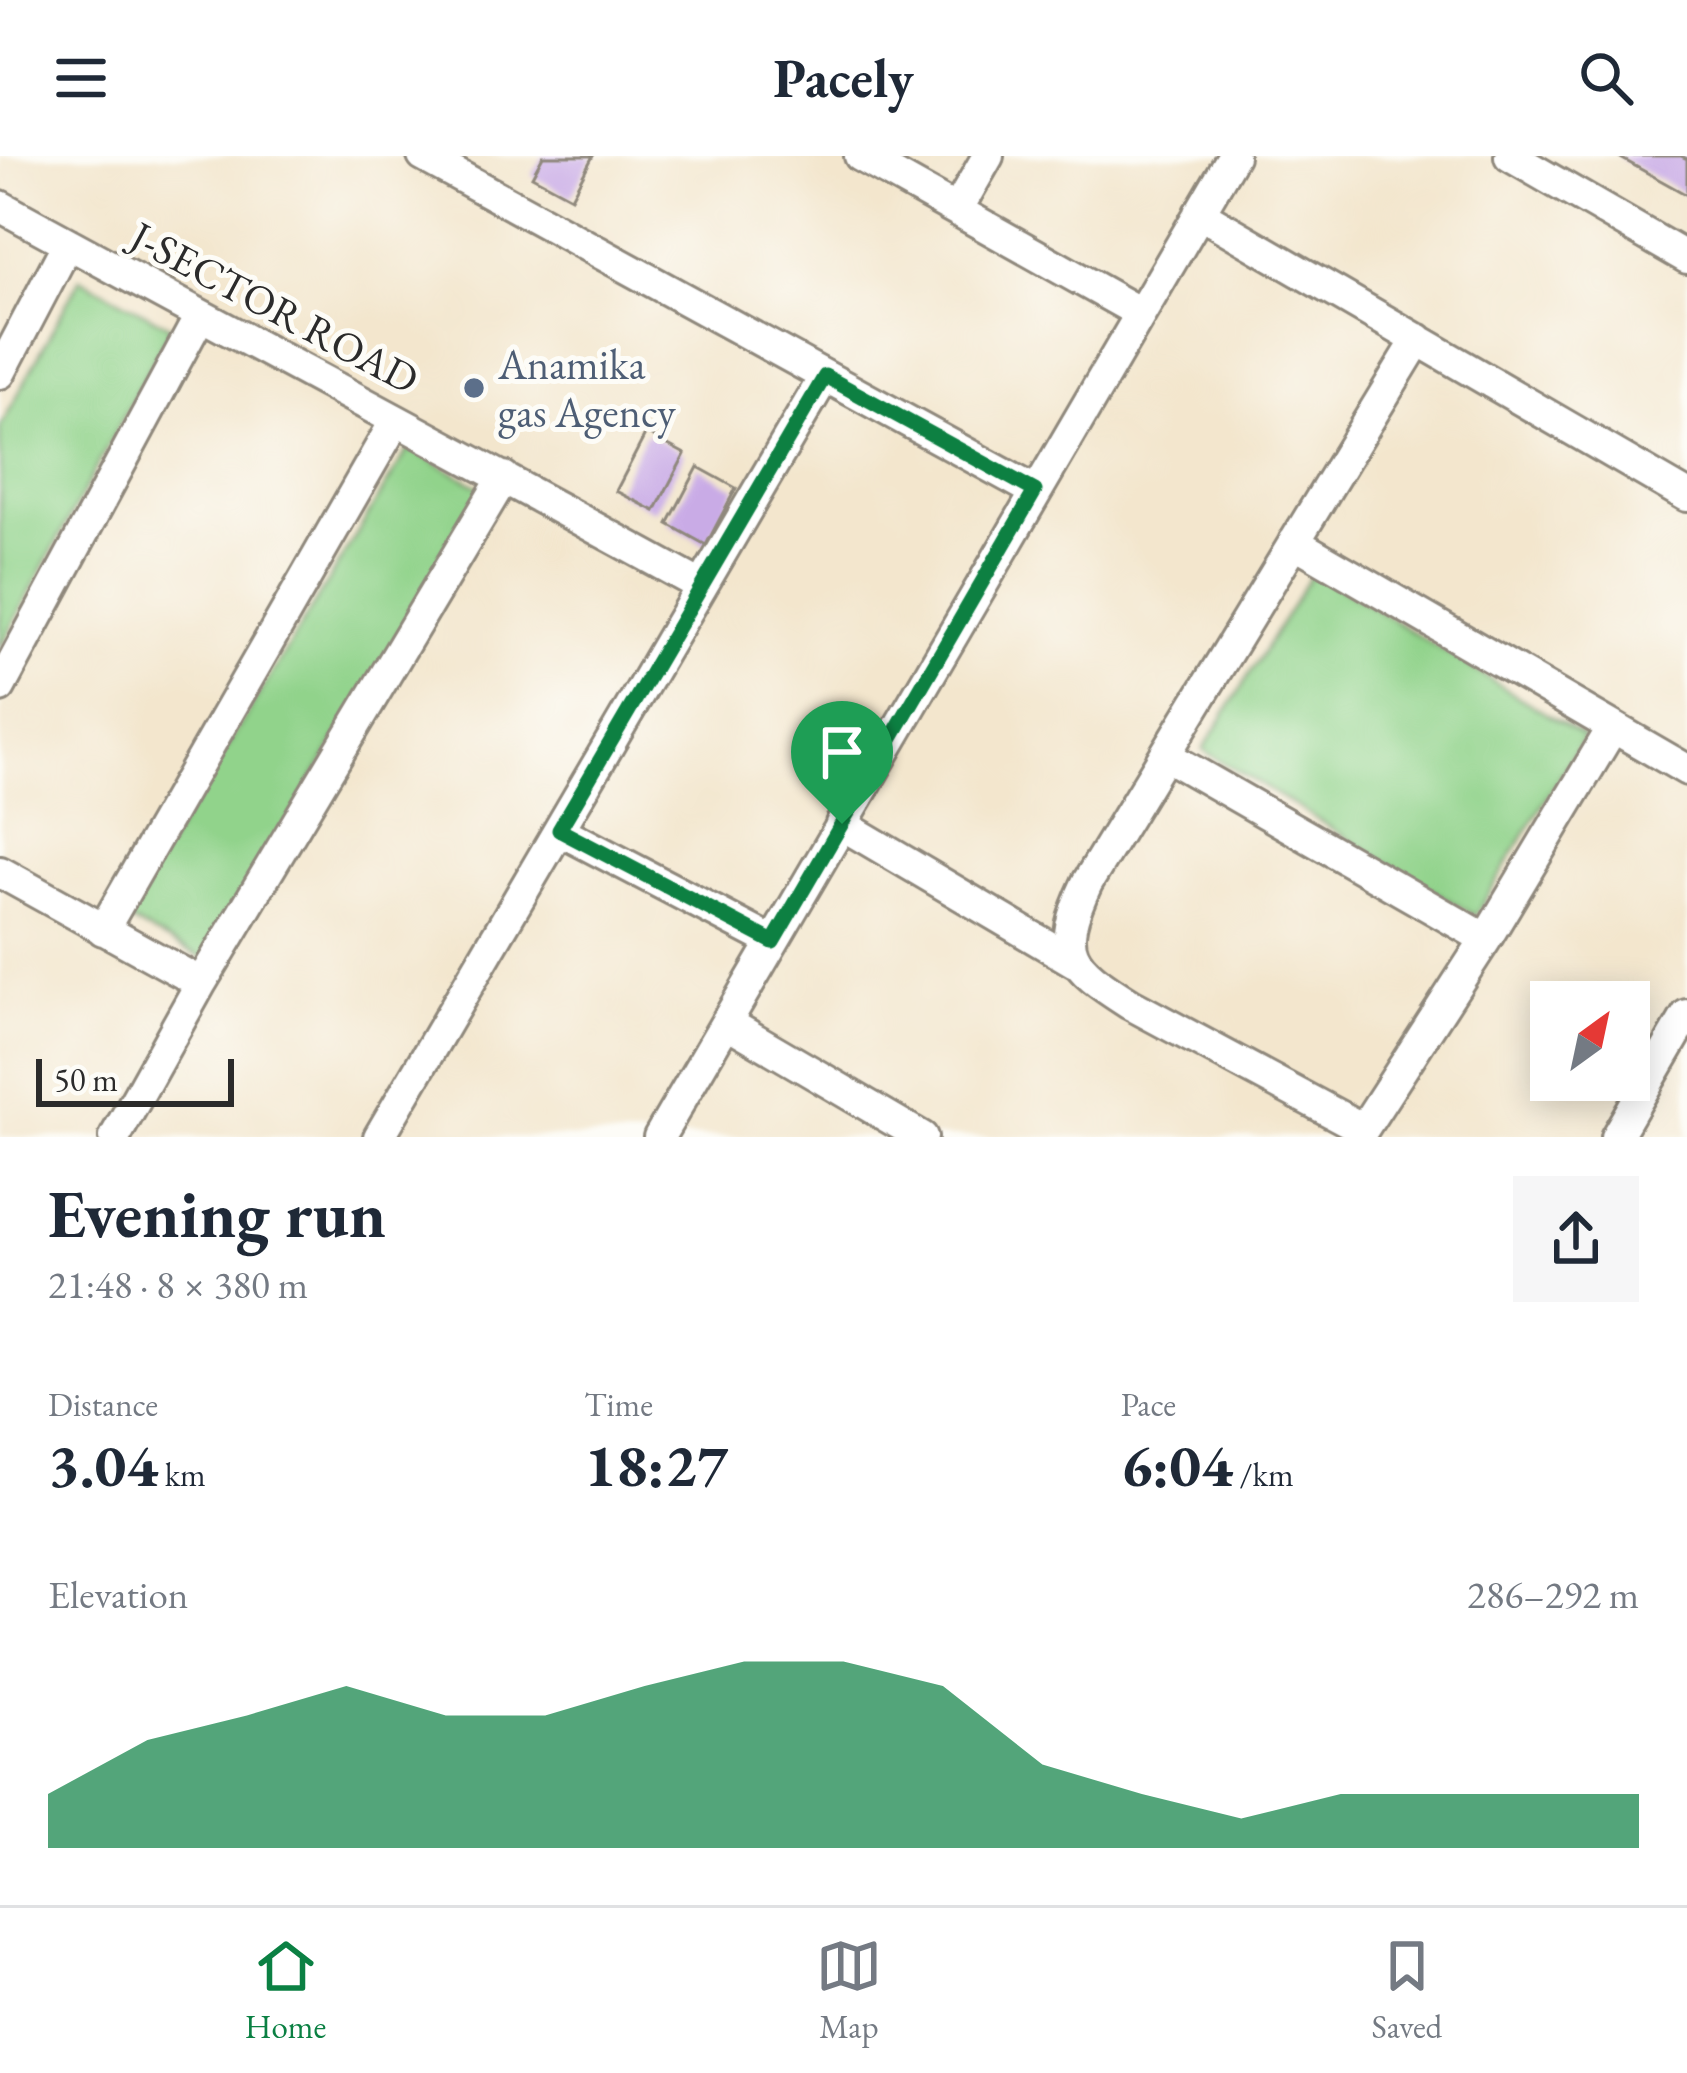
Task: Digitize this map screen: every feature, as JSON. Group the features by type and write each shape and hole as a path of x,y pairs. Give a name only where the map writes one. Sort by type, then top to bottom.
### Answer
{"street":[{"path":"423,156 460,165 1035,491"},
{"path":"860,156 1140,313"},
{"path":"957,210 988,156"},
{"path":"659,1137 1233,156"},
{"path":"1510,156 1683,246"},
{"name":"J-SECTOR ROAD","path":"0,206 701,586"},
{"path":"1199,213 1687,496"},
{"path":"0,373 68,243"},
{"path":"0,687 200,316"},
{"path":"1075,962 1067,939 1071,915 1105,852 1418,339"},
{"path":"379,1137 825,376"},
{"path":"103,930 396,420"},
{"path":"115,1137 201,983 504,477"},
{"path":"1294,542 1687,770"},
{"path":"842,824 1075,962 1095,982 1130,1004 1360,1133 1486,939 1613,727"},
{"path":"1165,755 1486,939"},
{"path":"559,830 773,942"},
{"path":"0,872 201,983"},
{"path":"1616,1137 1687,1015"},
{"path":"726,1022 922,1137"}],"green space":[{"path":"80,278 171,327 0,649 0,428"},
{"path":"409,448 484,489 207,960 123,918"},
{"path":"1313,571 1584,737 1475,916 1203,750"}],"building":[{"path":"543,156 593,156 571,197 532,176"},
{"path":"1617,156 1687,159 1687,195"},
{"path":"646,433 685,454 655,511 616,491"},
{"path":"698,467 736,488 706,545 668,524"}],"place":[{"name":"Anamika gas Agency","path":"474,388"}],"route":[{"path":"825,376 1035,491 842,824 773,942 559,830 825,376"}]}
